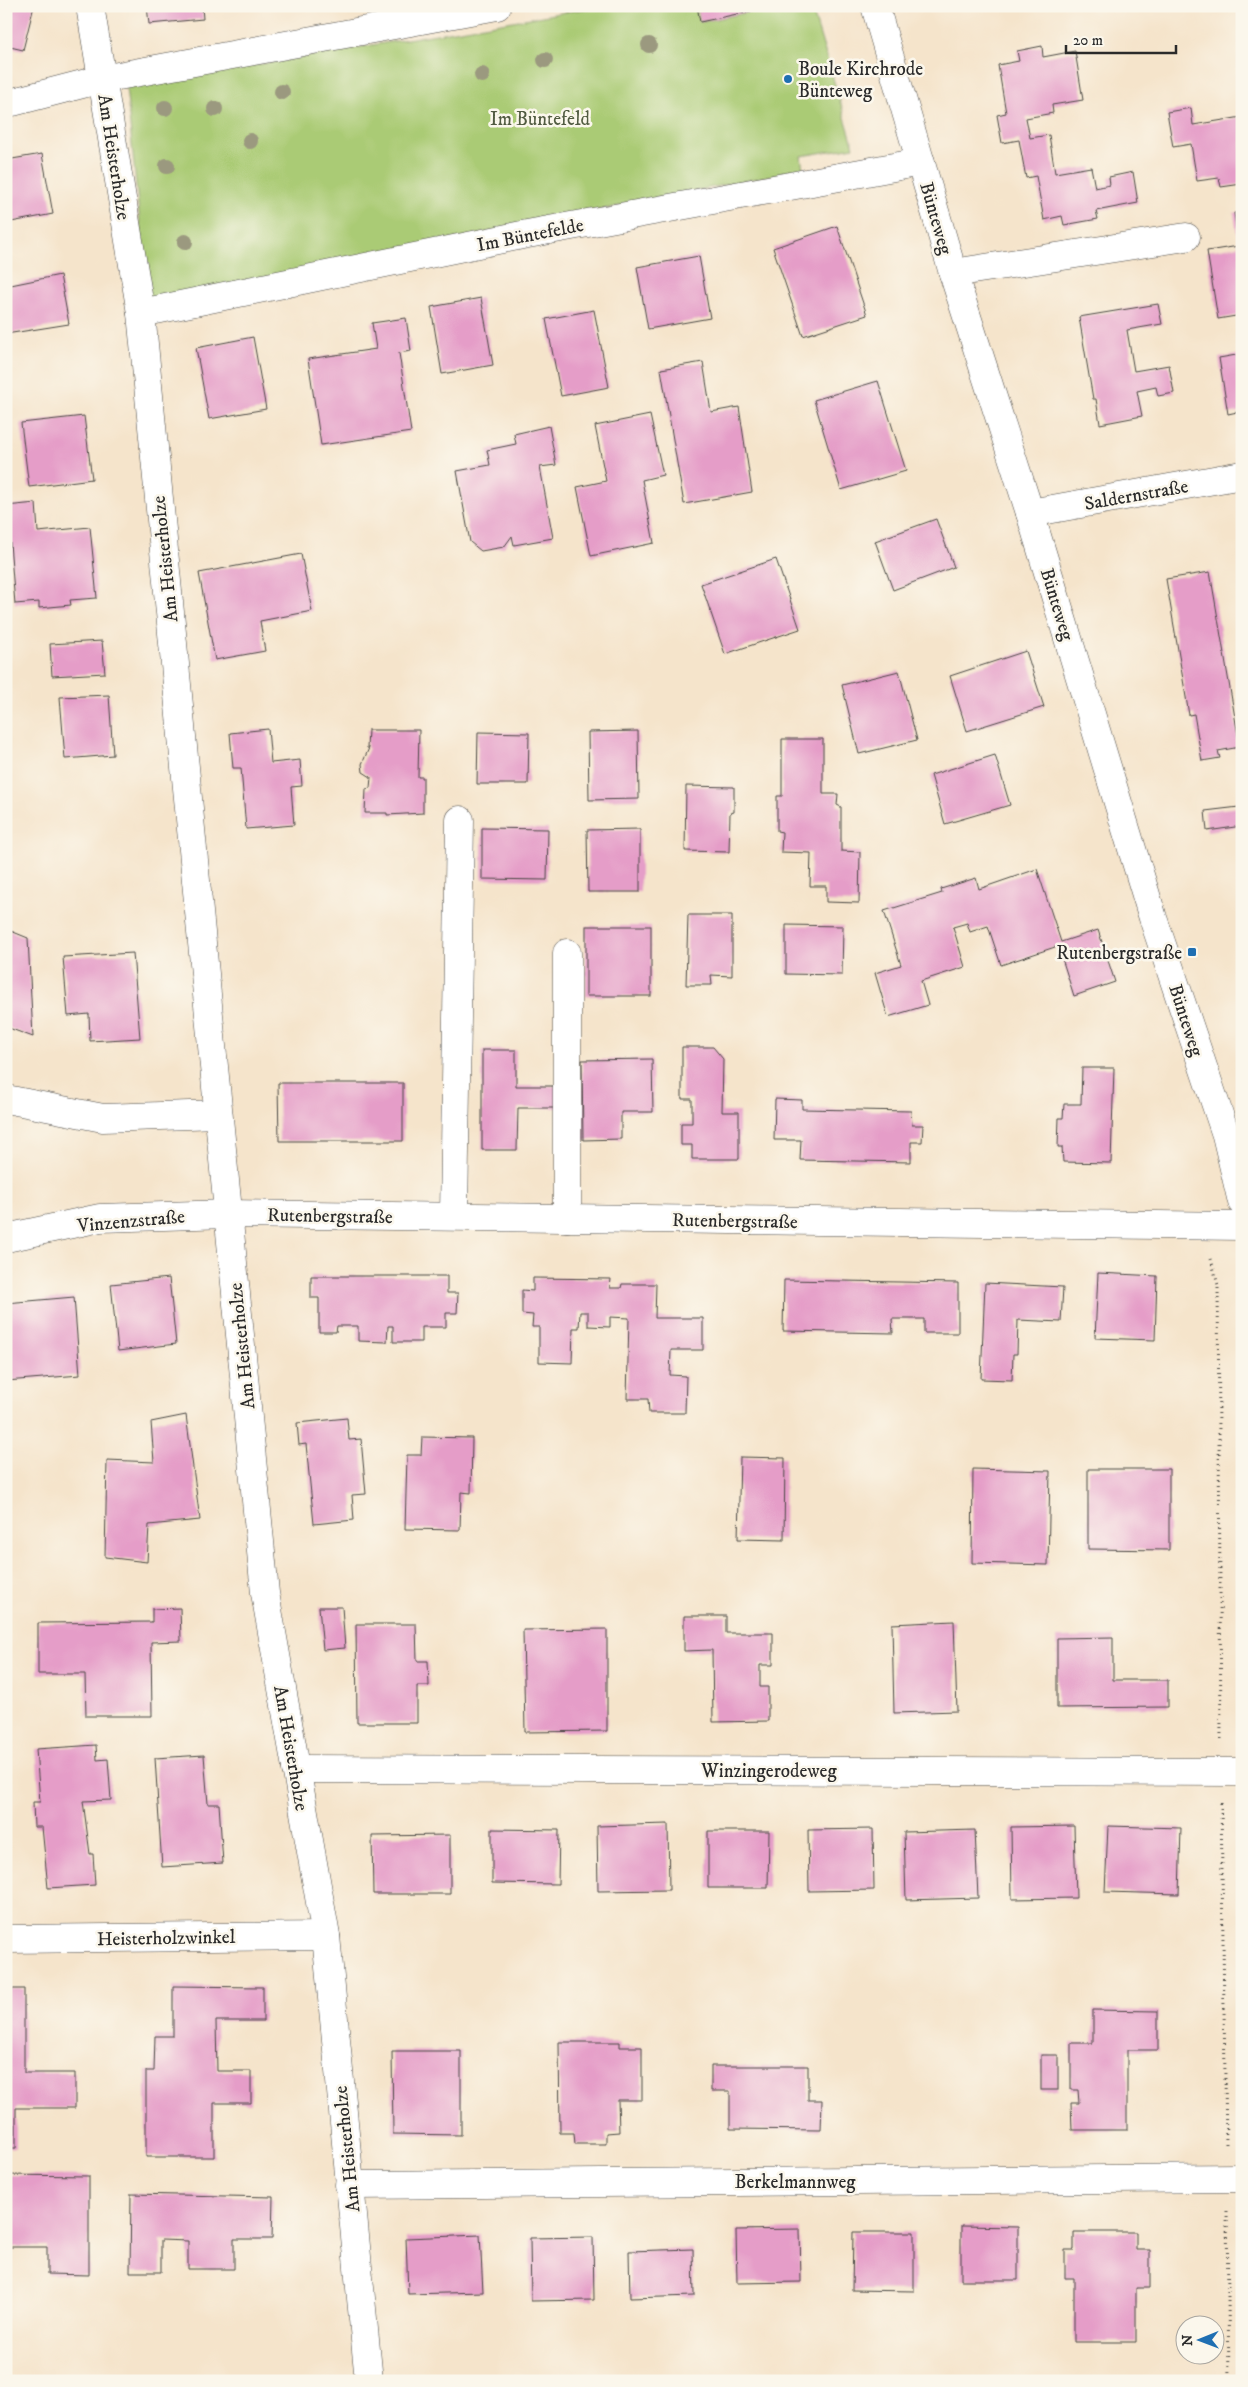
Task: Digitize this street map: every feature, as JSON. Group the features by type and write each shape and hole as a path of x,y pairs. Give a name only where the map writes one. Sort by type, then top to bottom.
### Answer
{"street":[{"name":"Am Heisterholze","path":"90,6 141,313 264,1593 326,1936 349,2185 370,2381"},
{"path":"6,101 13,102 102,79 497,6"},
{"name":"Bünteweg","path":"875,6 953,273 1030,513 1153,918 1226,1135 1242,1202"},
{"name":"Im Büntefelde","path":"141,313 522,235 921,162"},
{"path":"953,273 1186,237"},
{"name":"Saldernstraße","path":"1030,513 1242,475"},
{"path":"454,1216 460,820"},
{"path":"567,952 567,1218"},
{"path":"6,1099 103,1118 218,1114"},
{"name":"Rutenbergstraße","path":"228,1214 1242,1226"},
{"name":"Vinzenzstraße","path":"6,1238 100,1218 228,1214"},
{"name":"Winzingerodeweg","path":"296,1769 1242,1772"},
{"name":"Heisterholzwinkel","path":"6,1939 326,1936"},
{"name":"Berkelmannweg","path":"349,2185 1242,2178"}],"green space":[{"name":"Im Büntefeld","path":"601,6 697,6 701,22 777,6 811,6 854,147 801,156 803,169 148,301 126,87"}],"building":[{"path":"6,6 34,6 23,50 6,46"},
{"path":"147,6 202,6 203,19 149,24"},
{"path":"697,6 750,6 751,11 700,22"},
{"path":"1042,46 1043,57 1075,51 1083,100 1052,105 1053,113 1026,118 1030,138 1049,135 1055,173 1091,167 1095,188 1110,185 1109,177 1133,172 1138,203 1096,211 1098,219 1064,225 1062,216 1044,220 1036,176 1026,178 1019,140 1002,143 997,115 1006,113 998,65 1019,61 1017,51"},
{"path":"1191,108 1193,125 1242,117 1242,184 1221,187 1219,178 1197,181 1191,144 1173,147 1167,112"},
{"path":"42,154 53,214 6,223 6,160"},
{"path":"1242,212 1242,315 1218,319 1207,251 1239,246 1234,213"},
{"path":"837,226 867,315 803,336 773,248"},
{"path":"699,256 710,318 648,329 637,267"},
{"path":"60,275 69,324 6,334 6,286"},
{"path":"481,298 493,365 442,374 431,307"},
{"path":"1158,304 1162,324 1127,330 1134,371 1169,365 1174,393 1158,396 1156,387 1137,391 1142,416 1100,424 1096,399 1093,399 1079,317"},
{"path":"594,310 609,387 561,396 546,319"},
{"path":"406,318 411,351 399,353 411,432 321,445 308,359 376,349 372,323"},
{"path":"253,337 266,409 209,419 196,348"},
{"path":"1242,354 1242,411 1228,414 1219,358"},
{"path":"703,362 711,412 739,407 752,492 684,504 661,369"},
{"path":"878,381 906,471 841,490 814,400"},
{"path":"650,415 663,475 642,480 654,543 591,556 577,487 606,481 595,426"},
{"path":"84,416 92,479 29,487 21,423"},
{"path":"549,426 556,465 540,467 553,538 514,545 512,536 504,547 481,551 470,542 457,471 490,465 487,450 516,444 514,434"},
{"path":"36,503 38,532 90,527 97,598 70,600 71,605 39,608 39,602 15,604 10,543 6,544 6,506"},
{"path":"936,519 954,567 893,590 875,541"},
{"path":"301,554 312,611 260,621 265,651 215,660 199,573"},
{"path":"776,559 800,629 725,654 701,584"},
{"path":"1210,572 1240,747 1218,751 1220,758 1202,761 1194,714 1189,715 1166,579"},
{"path":"102,641 105,673 52,676 50,644"},
{"path":"1026,651 1044,707 967,731 950,676"},
{"path":"899,671 917,740 859,754 842,685"},
{"path":"109,695 113,755 65,759 60,697"},
{"path":"268,729 271,763 300,760 302,786 291,787 294,825 246,829 241,768 233,768 230,733"},
{"path":"368,730 419,730 418,777 423,777 423,813 387,815 387,813 365,813 366,789 370,788 371,777 363,772 362,764 369,748 367,748"},
{"path":"638,731 639,799 589,800 588,732"},
{"path":"478,732 529,733 528,784 477,784"},
{"path":"782,739 823,739 823,794 838,794 837,805 841,807 841,851 860,852 859,903 826,902 826,886 810,886 811,853 781,852 782,832 777,831 777,796 782,796"},
{"path":"995,755 1010,805 945,824 931,775"},
{"path":"686,786 734,787 734,812 730,813 729,852 685,851"},
{"path":"1239,807 1242,826 1207,831 1205,811"},
{"path":"482,828 548,829 547,880 482,879"},
{"path":"640,829 640,892 588,892 587,830"},
{"path":"1037,869 1061,942 1098,930 1115,982 1074,996 1058,946 1001,965 988,926 970,932 967,923 953,927 965,967 921,981 928,1005 888,1017 875,973 901,965 884,911 942,893 941,889 976,878 979,889"},
{"path":"688,915 732,915 732,976 711,975 712,985 686,985"},
{"path":"786,925 843,926 842,975 786,974"},
{"path":"586,926 651,926 651,996 586,996"},
{"path":"6,929 28,938 33,1037 6,1027"},
{"path":"133,953 140,1038 90,1041 89,1014 68,1016 63,957"},
{"path":"682,1047 713,1047 723,1059 722,1112 739,1112 739,1159 692,1159 692,1145 681,1145 681,1123 692,1123 692,1099 682,1099"},
{"path":"482,1050 516,1050 516,1086 562,1086 561,1108 518,1108 517,1150 482,1150"},
{"path":"652,1059 653,1112 621,1112 621,1139 583,1140 582,1060"},
{"path":"1082,1068 1114,1068 1111,1163 1063,1162 1062,1147 1058,1147 1059,1118 1063,1118 1064,1104 1081,1104"},
{"path":"278,1083 403,1083 403,1141 279,1141"},
{"path":"775,1099 802,1100 802,1109 911,1111 912,1125 923,1125 922,1142 911,1142 911,1162 800,1160 801,1140 774,1140"},
{"path":"1098,1273 1157,1276 1155,1340 1095,1338"},
{"path":"311,1276 447,1276 447,1293 458,1293 457,1313 446,1313 446,1327 422,1327 422,1342 393,1342 393,1326 388,1326 387,1342 358,1341 358,1326 337,1326 336,1332 319,1332 319,1298 311,1298"},
{"path":"169,1278 176,1344 118,1351 111,1284"},
{"path":"533,1278 611,1279 610,1288 621,1288 622,1284 656,1284 655,1318 703,1318 703,1350 671,1350 670,1375 686,1376 685,1413 649,1413 648,1399 627,1399 629,1318 610,1317 610,1327 588,1326 588,1312 580,1312 579,1328 573,1328 572,1363 539,1362 539,1327 532,1327 533,1315 522,1314 522,1290 533,1291"},
{"path":"784,1280 958,1283 958,1333 924,1333 924,1319 892,1319 893,1333 783,1331"},
{"path":"985,1283 1063,1287 1061,1322 1018,1320 1017,1354 1013,1354 1012,1380 981,1379"},
{"path":"74,1297 80,1375 6,1381 6,1303"},
{"path":"186,1415 200,1520 149,1525 147,1562 105,1557 107,1460 154,1462 151,1422"},
{"path":"347,1418 349,1440 361,1439 366,1494 352,1495 354,1520 314,1524 306,1444 299,1445 297,1423"},
{"path":"422,1437 472,1438 471,1493 461,1492 460,1530 405,1529 407,1455 421,1455"},
{"path":"740,1457 785,1458 784,1540 738,1539"},
{"path":"973,1469 1050,1471 1048,1565 972,1563"},
{"path":"1088,1469 1169,1469 1169,1550 1088,1549"},
{"path":"319,1607 342,1607 345,1648 323,1650"},
{"path":"180,1608 181,1641 151,1642 152,1716 86,1716 85,1674 38,1674 38,1623 152,1622 152,1609"},
{"path":"684,1616 726,1616 726,1633 773,1633 773,1665 760,1665 760,1687 768,1687 768,1721 713,1722 712,1650 684,1651"},
{"path":"954,1621 957,1711 894,1713 892,1624"},
{"path":"356,1624 416,1624 417,1661 428,1661 429,1686 417,1686 417,1723 357,1723"},
{"path":"607,1629 607,1731 525,1732 523,1630"},
{"path":"1113,1637 1113,1680 1168,1680 1168,1707 1057,1708 1057,1638"},
{"path":"96,1745 97,1760 108,1759 111,1800 83,1801 90,1854 93,1854 95,1885 48,1888 42,1827 34,1827 33,1802 40,1802 36,1749"},
{"path":"204,1755 208,1804 219,1804 223,1863 162,1867 155,1758"},
{"path":"668,1824 669,1890 598,1891 597,1826"},
{"path":"1074,1826 1076,1898 1012,1899 1011,1827"},
{"path":"1108,1826 1181,1828 1179,1894 1105,1892"},
{"path":"492,1829 559,1830 558,1884 492,1883"},
{"path":"873,1829 874,1890 809,1891 808,1830"},
{"path":"975,1830 978,1898 906,1900 904,1832"},
{"path":"708,1831 769,1831 768,1888 708,1888"},
{"path":"450,1835 450,1894 373,1894 372,1836"},
{"path":"173,1986 263,1987 263,2021 216,2021 217,2071 251,2071 251,2103 214,2103 214,2157 146,2157 146,2071 154,2071 155,2036 173,2036"},
{"path":"6,1989 24,1989 24,2073 75,2073 75,2108 16,2108 16,2148 6,2148"},
{"path":"1093,2010 1158,2011 1158,2050 1127,2050 1127,2130 1072,2130 1071,2103 1079,2103 1078,2090 1071,2090 1071,2043 1093,2043"},
{"path":"559,2042 620,2042 620,2047 642,2047 642,2100 618,2100 619,2132 606,2133 606,2144 575,2144 574,2133 560,2133"},
{"path":"392,2051 461,2051 461,2135 393,2134"},
{"path":"1041,2055 1058,2055 1058,2090 1041,2090"},
{"path":"711,2066 808,2066 808,2100 822,2100 821,2130 730,2129 730,2091 711,2091"},
{"path":"6,2175 89,2176 89,2275 47,2274 47,2247 6,2247"},
{"path":"131,2194 273,2197 272,2239 234,2239 234,2269 188,2269 188,2241 161,2240 161,2272 130,2272"},
{"path":"961,2226 1018,2227 1018,2280 961,2280"},
{"path":"800,2229 801,2282 737,2283 736,2230"},
{"path":"853,2232 914,2232 914,2291 852,2290"},
{"path":"1074,2232 1136,2232 1136,2250 1150,2250 1150,2288 1136,2288 1136,2342 1074,2342 1074,2278 1065,2278 1065,2250 1074,2250"},
{"path":"480,2235 483,2292 408,2294 406,2238"},
{"path":"593,2237 594,2300 531,2301 530,2238"},
{"path":"693,2249 694,2296 630,2298 629,2251"}],"place":[{"name":"Boule Kirchrode Bünteweg","path":"788,79"},
{"name":"Rutenbergstraße","path":"1192,952"}]}
